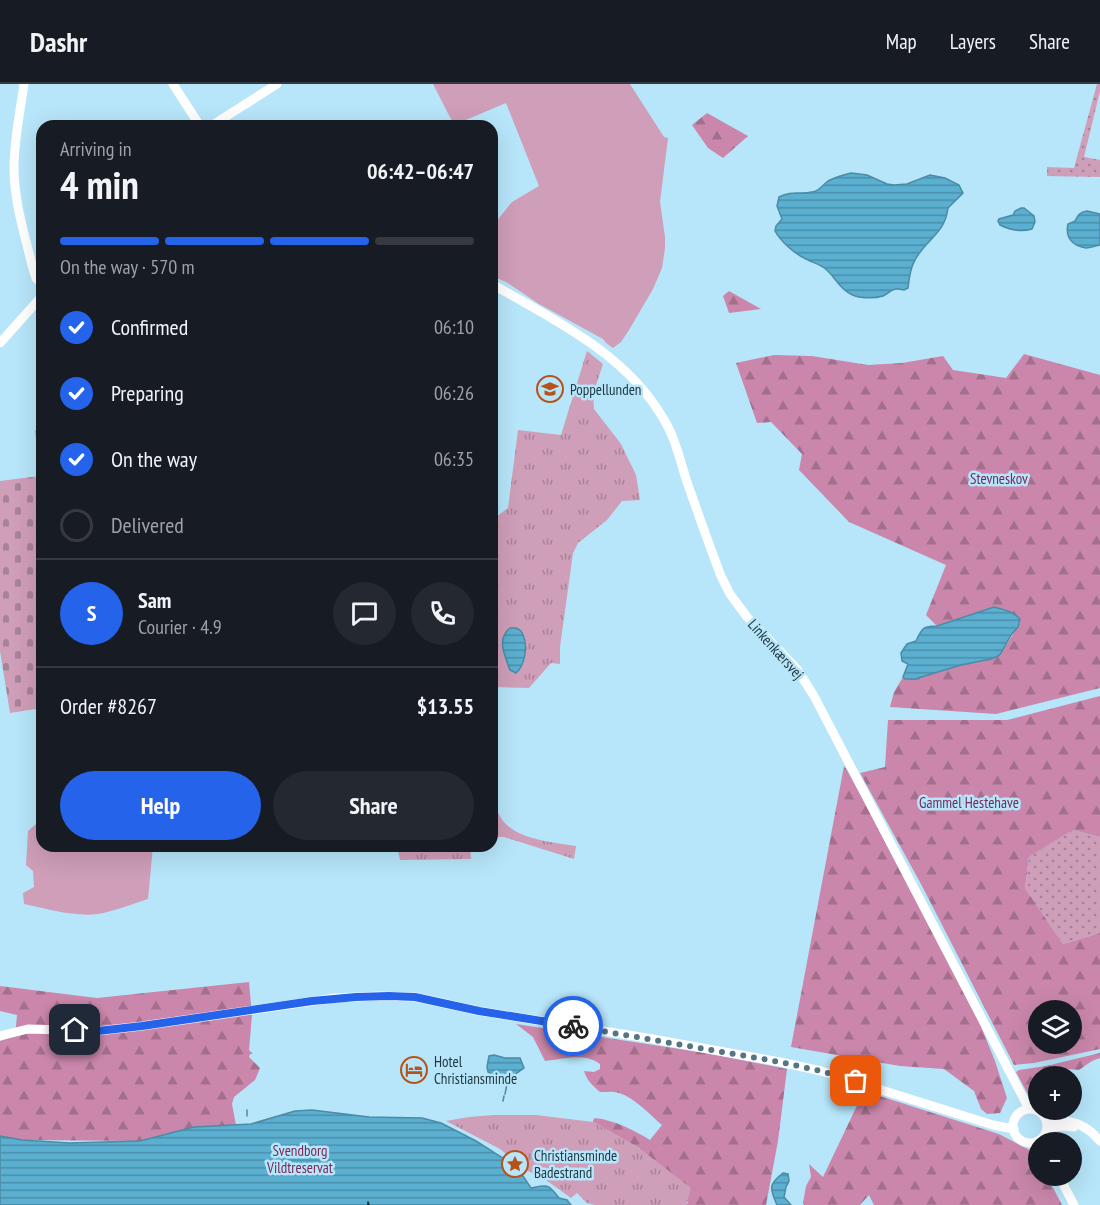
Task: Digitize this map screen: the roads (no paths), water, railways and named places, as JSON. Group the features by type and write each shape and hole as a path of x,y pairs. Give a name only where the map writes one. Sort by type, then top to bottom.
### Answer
{"street":[{"path":"24,84 15,142 14,170 16,197 36,278"},
{"path":"173,84 196,120"},
{"path":"220,120 277,84"},
{"name":"Linkenkærsvej","path":"498,288 592,343 644,391 663,418 675,442 721,576 730,594 747,617 791,662 807,683 1008,1069 1025,1110"},
{"path":"0,343 36,303"},
{"path":"0,1036 28,1029 109,1030 335,998 415,997 479,1011 780,1062 821,1071 979,1120 1014,1125"},
{"path":"1028,1142 1023,1141 1016,1134 1014,1125 1025,1110 1039,1112 1046,1124 1045,1132"},
{"path":"1046,1124 1071,1127 1097,1137"},
{"path":"1063,1186 1074,1205"}],"water":[{"path":"851,173 867,175 894,185 907,184 930,175 945,178 959,185 963,193 948,208 943,224 919,253 911,270 908,288 904,290 894,289 883,296 875,297 853,295 847,292 823,267 793,251 775,231 782,219 777,206 779,197 815,191 839,176"},
{"path":"1021,208 1034,216 1035,222 1032,229 1016,230 1000,225 999,219 1013,215"},
{"path":"1087,211 1100,214 1100,245 1086,248 1073,243 1067,229 1068,224 1075,221 1078,215"},
{"path":"994,607 1012,613 1020,619 1018,627 998,656 915,679 903,677 908,664 902,661 901,653 907,644 916,641 924,629"},
{"path":"510,628 516,628 525,639 525,655 516,673 510,670 503,648 503,637"},
{"path":"489,1056 520,1058 524,1068 510,1078 493,1075 488,1072 487,1067"},
{"name":"Svendborg Vildtreservat","path":"312,1110 369,1117 422,1118 441,1123 506,1160 519,1170 531,1188 547,1186 559,1198 567,1200 571,1205 0,1205 0,1136 69,1143 140,1141 194,1127 251,1124 295,1111"},
{"path":"783,1173 788,1174 789,1181 784,1197 791,1205 777,1205 773,1195 773,1184"}],"waterway":[{"path":"505,1094 507,1084"},
{"path":"503,1101 504,1096"},
{"path":"247,1110 247,1116"}],"place":[{"name":"Poppellunden","path":"550,389"},
{"name":"Hotel Christiansminde","path":"414,1070"},
{"name":"Christiansminde Badestrand","path":"515,1164"}],"park label":[{"name":"Stevneskov","path":"999,478"},
{"name":"Gammel Hestehave","path":"969,802"}]}
